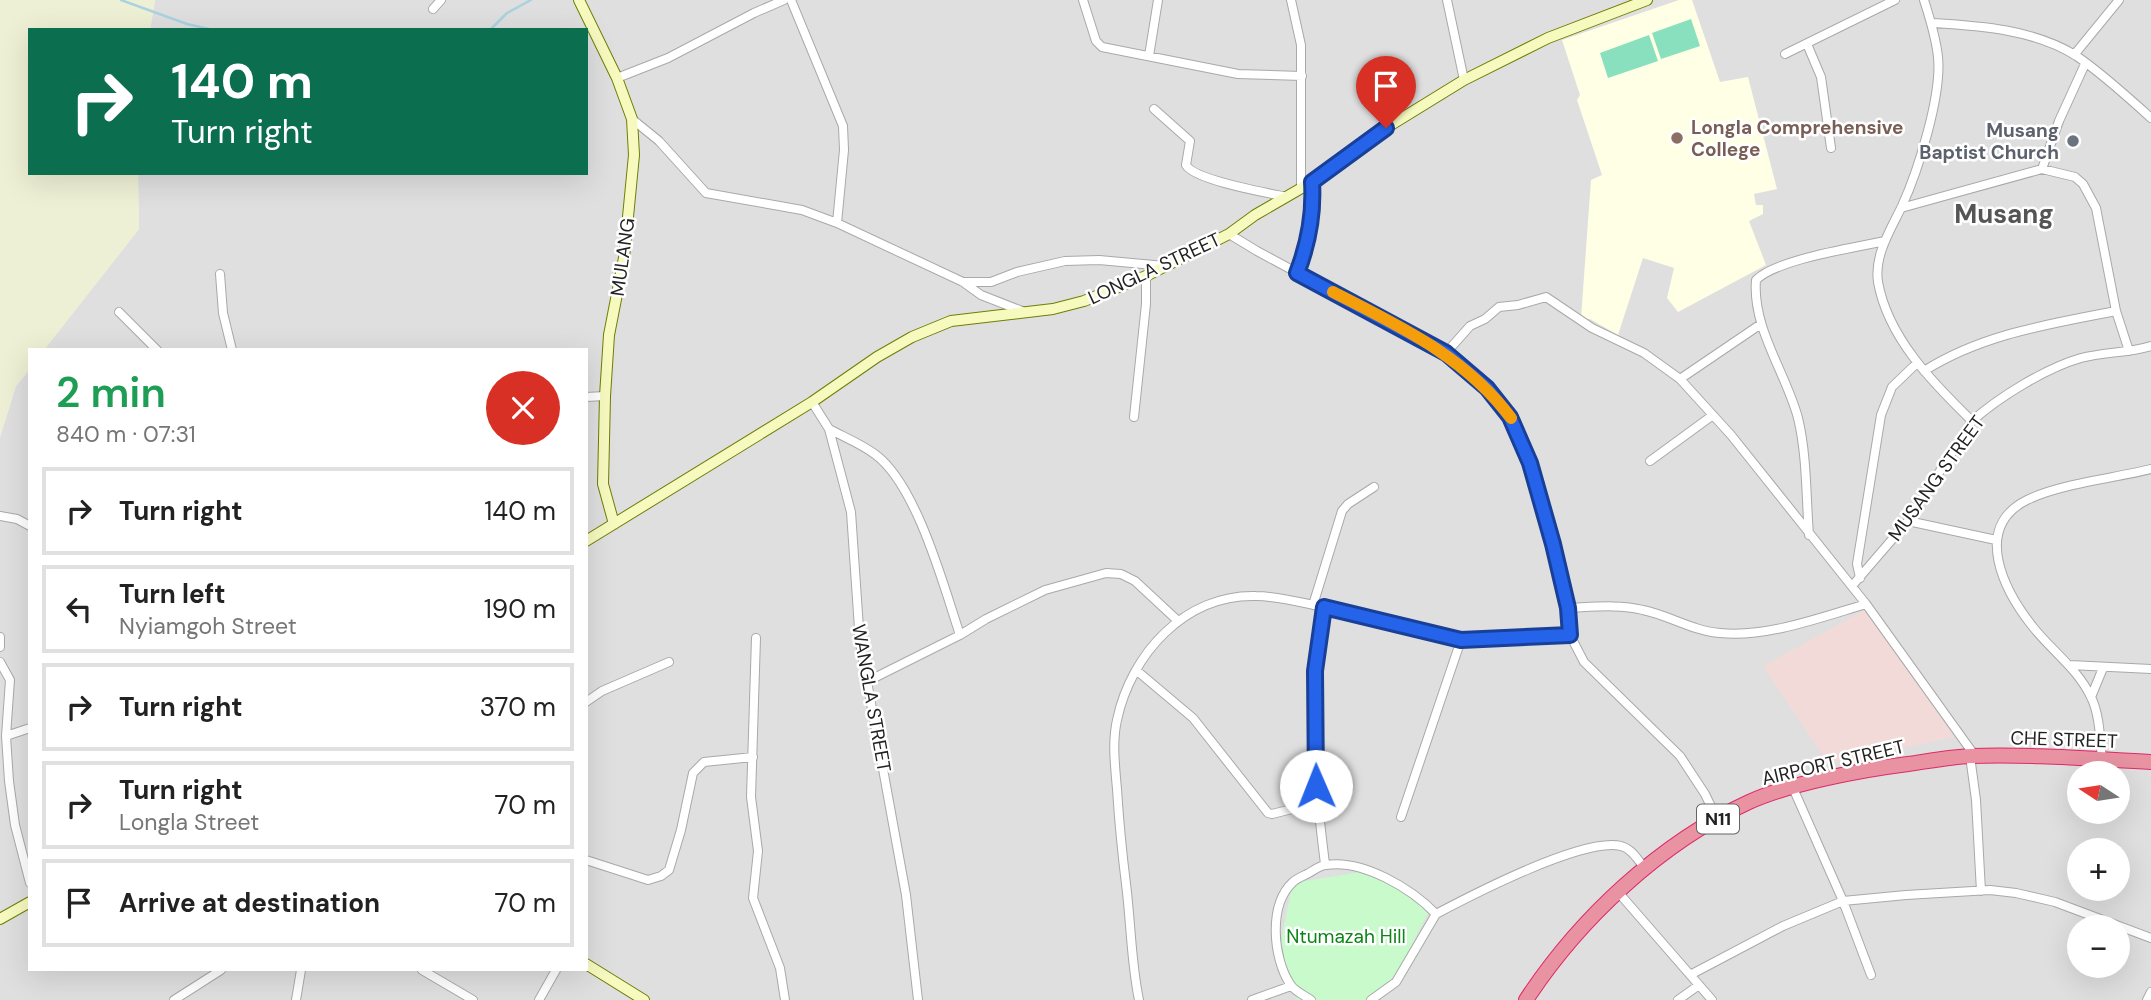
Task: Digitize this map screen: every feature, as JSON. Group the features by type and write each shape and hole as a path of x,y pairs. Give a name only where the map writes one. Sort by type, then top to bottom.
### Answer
{"highway":[{"name":"CHE STREET","path":"1972,756 2151,762"},
{"name":"AIRPORT STREET","path":"1525,1000 1562,950 1644,867 1717,819 1751,801 1793,788 1874,768 1972,756"}],"main road":[{"name":"MULANG","path":"579,0 617,78 632,119 633,168 624,258 609,335 605,396 603,484 614,524"},
{"name":"LONGLA STREET","path":"588,540 912,337 946,322 1053,309 1084,301 1146,275 1229,234 1255,215 1312,182 1386,128 1464,80 1548,38 1647,0"},
{"path":"1,918 28,903"},
{"path":"588,965 644,1000"}],"street":[{"path":"433,9 441,0"},
{"path":"617,78 668,58 784,0"},
{"path":"791,0 843,126 844,150 837,223"},
{"path":"1083,0 1099,45 1238,74 1302,76"},
{"path":"1149,55 1158,0"},
{"path":"1291,0 1301,45 1301,188"},
{"path":"1447,0 1464,80"},
{"path":"1785,54 1895,0"},
{"path":"1924,0 1932,23 1938,58 1934,100 1916,170 1885,241 1878,268 1878,281 1890,320 1917,363 1972,421"},
{"path":"2074,55 2119,0"},
{"path":"1932,23 2007,30 2074,55 2151,118"},
{"path":"1807,44 1821,78 1831,148"},
{"path":"2042,169 2059,121 2085,64"},
{"path":"1154,109 1190,141 1186,165 1191,171 1231,185 1287,197"},
{"path":"632,119 659,141 706,193 802,211 837,223 963,282 981,295 1025,312"},
{"path":"1901,208 2042,169 2075,177 2091,195 2096,208 2116,311 2129,351"},
{"path":"1297,273 1313,215 1312,182"},
{"path":"1229,234 1446,353 1487,388 1510,417 1521,440 1553,544 1568,608 1570,635 1584,662 1680,756 1717,819"},
{"path":"1809,535 1797,415 1761,324 1755,284 1761,275 1776,268 1885,241"},
{"path":"963,282 991,282 1017,272 1065,261 1132,261 1165,266"},
{"path":"220,274 223,313 232,348"},
{"path":"1134,418 1144,328 1146,275"},
{"path":"1446,353 1470,326 1485,319 1499,307 1546,298 1592,328 1644,353 1679,379 1731,435 1866,604 1972,756 1981,891"},
{"path":"1924,371 1941,360 2004,335 2116,311"},
{"path":"119,312 155,348"},
{"path":"1679,379 1761,324"},
{"name":"MUSANG STREET","path":"1852,586 1908,521 1972,421 1985,409 2026,383 2081,358 2151,346"},
{"path":"1860,578 1857,564 1881,415 1892,387 1917,363"},
{"path":"588,397 605,396"},
{"name":"WANGLA STREET","path":"812,402 829,429 851,512 860,643 906,895 918,1000"},
{"path":"1650,461 1713,415"},
{"path":"829,429 877,455 889,467 916,511 960,635"},
{"path":"2102,760 2097,719 2091,697 2070,665 2033,628 2011,596 1999,569 1996,540 2001,523 2027,500 2151,469"},
{"path":"1313,605 1342,511 1348,504 1374,488"},
{"path":"0,516 17,519 28,525"},
{"path":"1908,521 1996,540"},
{"path":"866,682 1045,590 1106,573 1122,574 1135,581 1177,620"},
{"path":"1139,1000 1134,977 1121,843 1115,746 1117,721 1136,670 1157,639 1177,620 1206,605 1234,597 1256,596 1324,607 1461,640 1570,635"},
{"path":"1568,608 1620,606 1644,610 1716,633 1738,634 1815,619 1866,604"},
{"path":"1324,607 1315,671 1317,803 1325,864"},
{"path":"0,637 0,647"},
{"path":"757,638 751,797 758,851 753,898 780,968 785,1000"},
{"path":"1401,817 1461,640"},
{"path":"0,662 10,680 6,736 15,825 28,875"},
{"path":"588,701 602,691 669,662"},
{"path":"2070,665 2151,669"},
{"path":"2091,697 2103,668"},
{"path":"1136,670 1193,718 1268,813 1317,803"},
{"path":"6,736 28,729"},
{"path":"588,861 648,880 661,876 669,870 693,773 704,762 753,757"},
{"path":"1793,788 1843,901 1871,975"},
{"path":"1371,1000 1396,982 1436,914 1486,888 1570,854 1606,845 1630,850 1644,867"},
{"path":"1311,1000 1291,986 1277,951 1278,908 1292,882 1325,864 1345,866 1378,874 1411,891 1436,914"},
{"path":"1690,975 1783,926 1843,901 1906,895 1990,890 2016,893 2055,902 2151,938"},
{"path":"1618,892 1712,1000"},
{"path":"174,1000 219,971"},
{"path":"296,1000 301,971"},
{"path":"424,971 473,1000"},
{"path":"539,1000 555,971"},
{"path":"1678,1000 1699,985"},
{"path":"1252,1000 1291,986"},
{"path":"2147,1000 2151,992"}],"shaded area":[{"path":"0,0 155,0 150,28 28,28 28,175 138,175 139,229 46,348 28,348 28,371 16,386 0,437"},
{"path":"155,0 2151,0 2151,1000 0,1000 0,437 16,386 28,371 28,971 588,971 588,348 46,348 139,229 138,175 588,175 588,28 150,28"},
{"name":"Longla Comprehensive College","path":"1679,0 1692,0 1720,82 1748,77 1777,189 1754,194 1756,205 1763,205 1763,214 1749,221 1766,265 1678,312 1667,298 1674,268 1643,258 1618,335 1590,319 1581,318 1591,180 1602,175 1577,100 1580,95 1562,40"},
{"path":"1865,610 1955,737 1828,763 1763,666"}],"green space":[{"path":"1691,19 1700,46 1661,59 1652,33"},
{"path":"1649,35 1658,61 1608,78 1600,53"},
{"name":"Ntumazah Hill","path":"1367,871 1411,892 1430,909 1393,982 1368,1000 1297,1000 1279,950 1293,883"}],"waterway":[{"path":"121,0 204,28"},
{"path":"492,28 507,13 531,0"}],"slow traffic":[{"path":"1333,292 1446,353 1487,388 1511,418"}],"place":[{"name":"Longla Comprehensive College","path":"1677,138"},
{"name":"Musang Baptist Church","path":"2073,141"}],"district":[{"name":"Musang","path":"2004,214"}],"route":[{"path":"1316,786 1315,671 1324,607 1461,640 1570,635 1568,608 1553,544 1530,463 1510,417 1487,388 1446,353 1297,273 1313,215 1312,182 1386,128"}]}
